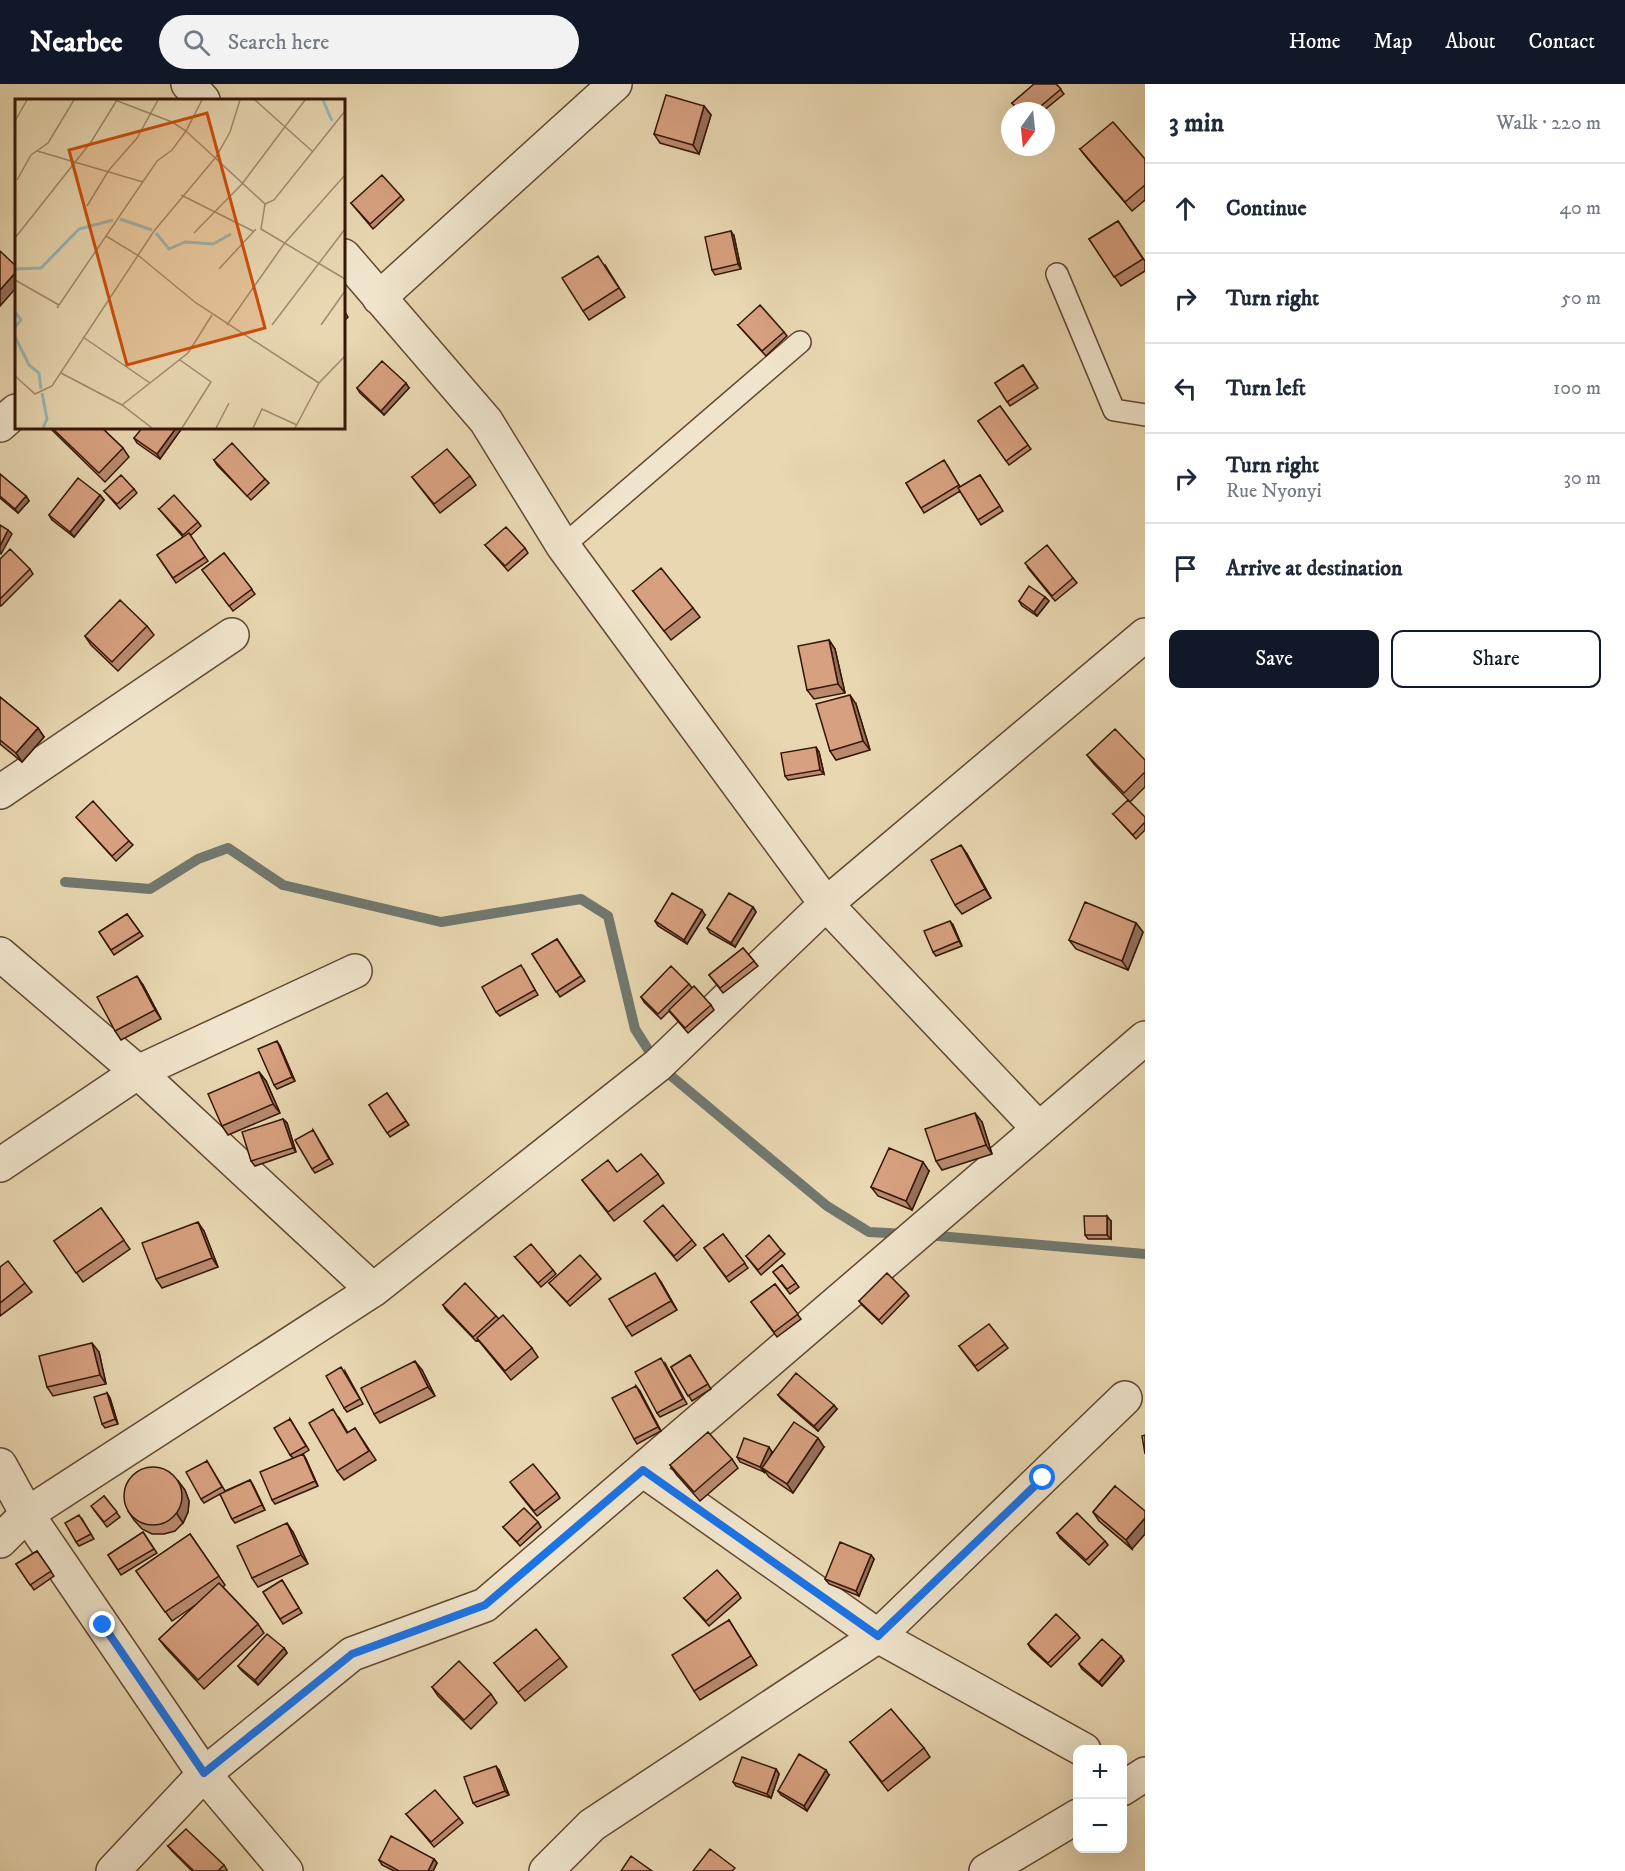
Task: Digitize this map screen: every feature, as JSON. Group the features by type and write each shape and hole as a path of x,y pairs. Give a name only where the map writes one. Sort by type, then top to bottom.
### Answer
{"street":[{"path":"188,84 203,99"},
{"path":"379,298 615,84"},
{"path":"345,257 486,421 563,546 826,904 1039,1129"},
{"path":"0,425 15,412"},
{"path":"0,792 232,634"},
{"path":"0,1541 27,1514 373,1290 658,1065 826,904 1145,635"},
{"path":"0,954 138,1072 373,1290"},
{"path":"0,1165 138,1072 355,971"},
{"path":"113,1871 204,1773 352,1654 485,1605 1145,1038"},
{"path":"546,1871 592,1825 878,1636 1125,1398"},
{"path":"0,1465 27,1514 204,1773 286,1871"},
{"path":"643,1470 878,1636 1077,1745"},
{"path":"986,1871 1073,1818"}],"lane":[{"path":"1057,274 1114,411 1145,415"},
{"path":"563,546 800,342"}],"building":[{"path":"1034,84 1056,84 1061,89 1046,102 1013,102"},
{"path":"666,95 704,106 693,145 654,134"},
{"path":"1113,122 1145,159 1145,185 1125,202 1080,149"},
{"path":"382,175 401,196 370,224 351,203"},
{"path":"1118,221 1143,259 1114,277 1089,239"},
{"path":"731,231 738,264 712,270 705,237"},
{"path":"0,251 15,265 15,273 0,290"},
{"path":"598,256 619,288 583,311 562,278"},
{"path":"760,305 784,332 762,351 738,325"},
{"path":"382,361 406,383 381,411 357,388"},
{"path":"1023,365 1035,384 1007,402 995,383"},
{"path":"1000,406 1028,445 1006,461 978,421"},
{"path":"53,429 103,429 123,448 99,473"},
{"path":"141,429 175,429 157,454 134,438"},
{"path":"232,443 265,479 247,496 214,460"},
{"path":"447,449 470,476 434,504 412,477"},
{"path":"944,460 959,485 921,508 906,483"},
{"path":"0,474 26,496 15,509 0,496"},
{"path":"121,475 134,489 117,504 104,491"},
{"path":"980,475 1000,506 978,520 958,488"},
{"path":"78,478 100,495 70,532 49,515"},
{"path":"174,495 198,522 183,535 159,509"},
{"path":"0,525 8,530 0,546"},
{"path":"506,527 525,548 505,566 485,545"},
{"path":"189,533 205,557 173,578 157,555"},
{"path":"1047,545 1073,578 1052,596 1025,563"},
{"path":"10,549 30,569 0,599 0,559"},
{"path":"224,553 252,589 229,606 202,570"},
{"path":"661,568 693,608 664,631 633,591"},
{"path":"1029,586 1045,597 1034,612 1019,601"},
{"path":"120,600 147,626 112,662 85,636"},
{"path":"829,640 838,684 807,690 798,646"},
{"path":"850,695 863,741 830,751 816,704"},
{"path":"0,697 38,728 16,753 0,740"},
{"path":"1115,729 1145,760 1145,772 1124,793 1087,755"},
{"path":"816,747 820,770 785,776 781,753"},
{"path":"1128,800 1145,817 1145,822 1133,835 1113,814"},
{"path":"93,801 129,841 112,856 76,817"},
{"path":"961,845 985,889 955,905 931,860"},
{"path":"672,893 702,910 684,940 655,921"},
{"path":"729,893 753,907 731,943 707,928"},
{"path":"1085,902 1136,923 1122,961 1069,940"},
{"path":"127,914 140,932 111,950 99,932"},
{"path":"950,921 959,941 933,952 924,931"},
{"path":"557,939 581,976 556,992 532,954"},
{"path":"743,948 754,961 720,988 709,975"},
{"path":"521,965 535,990 496,1012 482,987"},
{"path":"671,966 689,984 658,1014 641,997"},
{"path":"137,976 155,1010 115,1031 97,997"},
{"path":"694,986 711,1005 685,1028 669,1010"},
{"path":"277,1041 292,1077 274,1085 258,1049"},
{"path":"259,1072 273,1104 222,1126 208,1094"},
{"path":"387,1093 406,1121 387,1133 369,1105"},
{"path":"975,1113 986,1145 936,1161 925,1129"},
{"path":"283,1119 293,1148 251,1161 242,1132"},
{"path":"313,1130 329,1159 312,1169 295,1140"},
{"path":"889,1148 923,1162 906,1201 871,1187"},
{"path":"641,1154 658,1174 608,1212 582,1180 608,1160 617,1172"},
{"path":"663,1205 692,1240 674,1256 644,1221"},
{"path":"101,1208 124,1240 76,1273 54,1241"},
{"path":"1084,1216 1107,1216 1107,1235 1085,1235"},
{"path":"198,1222 212,1258 156,1279 142,1243"},
{"path":"723,1234 745,1263 726,1277 704,1248"},
{"path":"769,1235 781,1250 758,1270 746,1256"},
{"path":"531,1244 553,1270 538,1283 515,1257"},
{"path":"580,1255 597,1274 567,1302 549,1283"},
{"path":"8,1261 25,1283 0,1303 0,1267"},
{"path":"782,1265 796,1283 787,1289 773,1272"},
{"path":"655,1273 671,1301 626,1327 609,1299"},
{"path":"887,1273 906,1292 879,1320 859,1301"},
{"path":"465,1283 496,1316 473,1337 443,1305"},
{"path":"775,1284 798,1314 774,1332 751,1302"},
{"path":"503,1315 532,1348 505,1371 477,1338"},
{"path":"989,1324 1005,1344 975,1366 959,1346"},
{"path":"92,1343 100,1375 47,1387 39,1356"},
{"path":"690,1355 708,1384 688,1396 671,1367"},
{"path":"661,1358 683,1399 657,1413 635,1372"},
{"path":"415,1361 428,1387 374,1414 361,1388"},
{"path":"341,1367 360,1399 344,1408 326,1376"},
{"path":"796,1373 834,1405 814,1426 778,1395"},
{"path":"636,1386 658,1427 634,1439 612,1398"},
{"path":"107,1393 115,1419 102,1424 94,1397"},
{"path":"333,1409 347,1433 355,1428 369,1451 337,1471 309,1423"},
{"path":"290,1419 306,1446 290,1455 274,1428"},
{"path":"794,1422 818,1438 787,1484 762,1468"},
{"path":"708,1432 732,1459 694,1492 670,1465"},
{"path":"1145,1435 1145,1454 1142,1436"},
{"path":"744,1438 769,1447 760,1467 737,1457"},
{"path":"303,1454 315,1481 272,1500 260,1472"},
{"path":"207,1461 222,1487 201,1499 186,1472"},
{"path":"533,1464 557,1493 534,1511 510,1482"},
{"path":"153,1467 164,1469 177,1480 182,1496 180,1507 169,1520 153,1525 142,1523 129,1512 124,1496 126,1485 137,1472"},
{"path":"250,1480 262,1505 232,1519 220,1494"},
{"path":"1115,1486 1145,1511 1145,1518 1126,1540 1093,1512"},
{"path":"104,1496 117,1512 104,1522 91,1506"},
{"path":"524,1508 538,1522 517,1542 503,1527"},
{"path":"1077,1513 1105,1541 1086,1560 1057,1533"},
{"path":"79,1515 91,1534 76,1542 65,1523"},
{"path":"287,1523 301,1555 252,1578 237,1546"},
{"path":"143,1532 154,1549 118,1570 108,1555"},
{"path":"190,1534 219,1576 165,1612 136,1571"},
{"path":"840,1542 871,1555 856,1591 825,1579"},
{"path":"37,1551 51,1571 30,1585 16,1564"},
{"path":"717,1570 738,1593 706,1621 684,1598"},
{"path":"282,1580 299,1608 280,1619 263,1592"},
{"path":"219,1583 258,1624 198,1680 159,1639"},
{"path":"1056,1614 1077,1634 1048,1663 1028,1644"},
{"path":"729,1620 751,1656 694,1691 672,1655"},
{"path":"536,1629 560,1658 518,1692 494,1663"},
{"path":"267,1634 284,1648 255,1680 238,1666"},
{"path":"1102,1639 1121,1656 1099,1682 1079,1664"},
{"path":"459,1661 491,1694 464,1720 432,1687"},
{"path":"891,1709 924,1748 882,1782 850,1742"},
{"path":"799,1754 826,1770 804,1806 778,1791"},
{"path":"742,1757 776,1769 767,1794 733,1782"},
{"path":"496,1766 505,1791 473,1803 464,1777"},
{"path":"435,1790 459,1818 431,1842 406,1814"},
{"path":"186,1829 224,1865 218,1871 194,1871 168,1846"},
{"path":"391,1836 434,1859 428,1871 399,1871 379,1860"},
{"path":"710,1849 735,1868 732,1871 693,1871"},
{"path":"631,1856 652,1871 621,1871"}],"waterway":[{"path":"65,882 150,889 198,859 228,848 283,885 441,922 581,899 608,916 635,1029 658,1065 827,1206 869,1232 906,1234"},
{"path":"927,1235 1145,1254"}],"route":[{"path":"103,1625 204,1773 352,1654 485,1605 643,1470 878,1636 1043,1478"}]}
